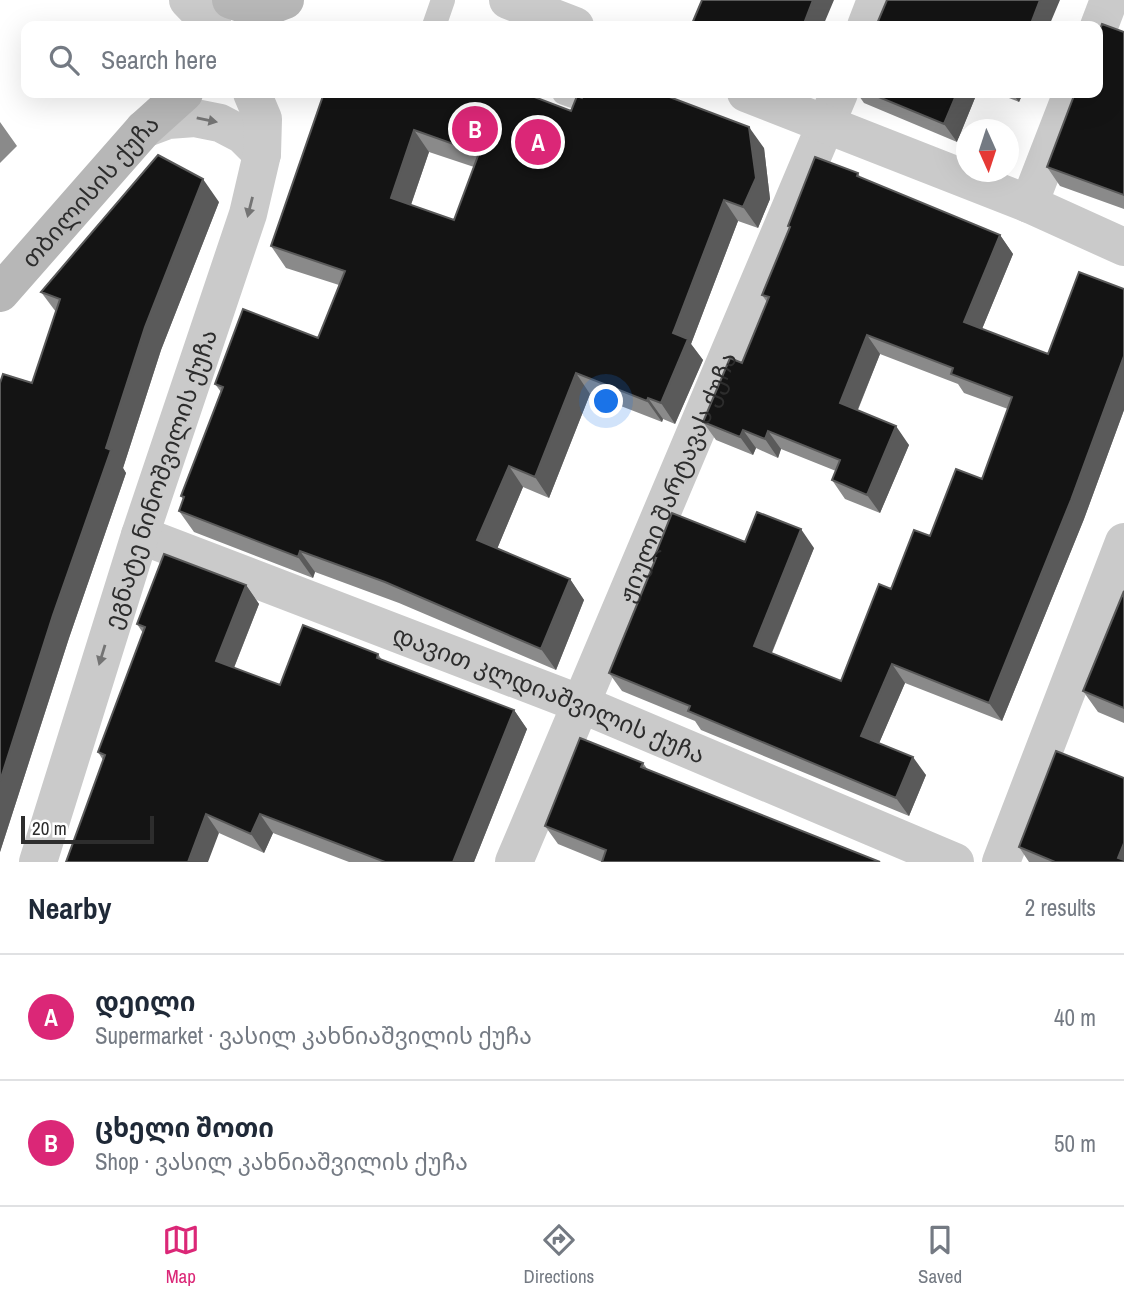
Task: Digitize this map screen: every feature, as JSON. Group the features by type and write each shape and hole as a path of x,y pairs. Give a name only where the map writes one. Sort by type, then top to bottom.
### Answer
{"main road":[{"path":"231,0 248,6 267,7 285,0"},
{"path":"262,21 285,0"},
{"name":"თბილისის ქუჩა","path":"0,293 144,129 178,98"}],"street":[{"path":"188,0 208,21"},
{"path":"218,0 225,21"},
{"path":"508,0 562,21"},
{"path":"868,21 876,0"},
{"path":"1101,21 1109,0"},
{"name":"ეგნატე ნინოშვილის ქუჩა","path":"38,862 140,535 248,214 262,154 263,119 254,98"},
{"path":"775,98 833,108 1029,204 1124,247"},
{"path":"1029,204 1070,98"},
{"name":"ჟიული შარტავას ქუჩა","path":"514,862 833,108"},
{"path":"144,129 168,120 195,118 220,123 243,135 262,154"},
{"name":"დავით კლდიაშვილის ქუჩა","path":"140,535 581,704 955,862"},
{"path":"1001,862 1124,542"}],"lane":[{"path":"436,21 443,0"}],"building":[{"path":"702,0 813,0 805,21 693,21"},
{"path":"887,0 1040,0 1032,21 878,21"},
{"path":"1103,24 1124,32 1124,195 1047,167 1073,98 1103,98"},
{"path":"322,98 537,98 571,111 576,98 672,98 749,127 756,178 743,207 724,200 673,333 688,339 661,403 648,398 647,401 576,373 535,477 509,466 477,540 570,579 541,649 385,582 300,551 298,557 179,511 184,497 181,496 223,387 215,384 243,309 318,338 345,271 271,246","holes":["414,130 479,153 454,220 391,198"]},
{"path":"881,98 955,98 944,124"},
{"path":"158,155 203,179 145,327 106,448 111,450 53,615 0,781 0,383 3,374 32,383 60,299 41,292"},
{"path":"815,157 1000,235 964,322 1048,354 1079,272 1124,289 1124,356 1071,500 989,703 892,664 861,736 913,757 896,798 688,711 690,706 609,673 672,513 745,542 757,512 801,529 754,646 841,681 879,584 891,589 914,530 930,536 956,469 982,479 1012,397 951,374 953,368 867,335 840,403 896,426 867,495 832,480 840,460 768,431 765,439 743,430 740,437 703,422 730,358 742,363 769,297 762,295"},
{"path":"164,554 246,585 216,661 280,685 303,625 378,654 377,658 514,710 453,862 385,862 260,814 251,834 206,814 188,862 66,862 105,755 98,752 145,627 137,624"},
{"path":"1124,591 1124,708 1083,691"},
{"path":"580,738 643,763 641,767 880,862 602,862 606,850 545,826"},
{"path":"1056,751 1124,778 1124,843 1118,858 1124,862 1055,862 1019,847"}],"place":[{"name":"ცხელი შოთი","path":"475,129"},
{"name":"დეილი","path":"538,142"}]}
